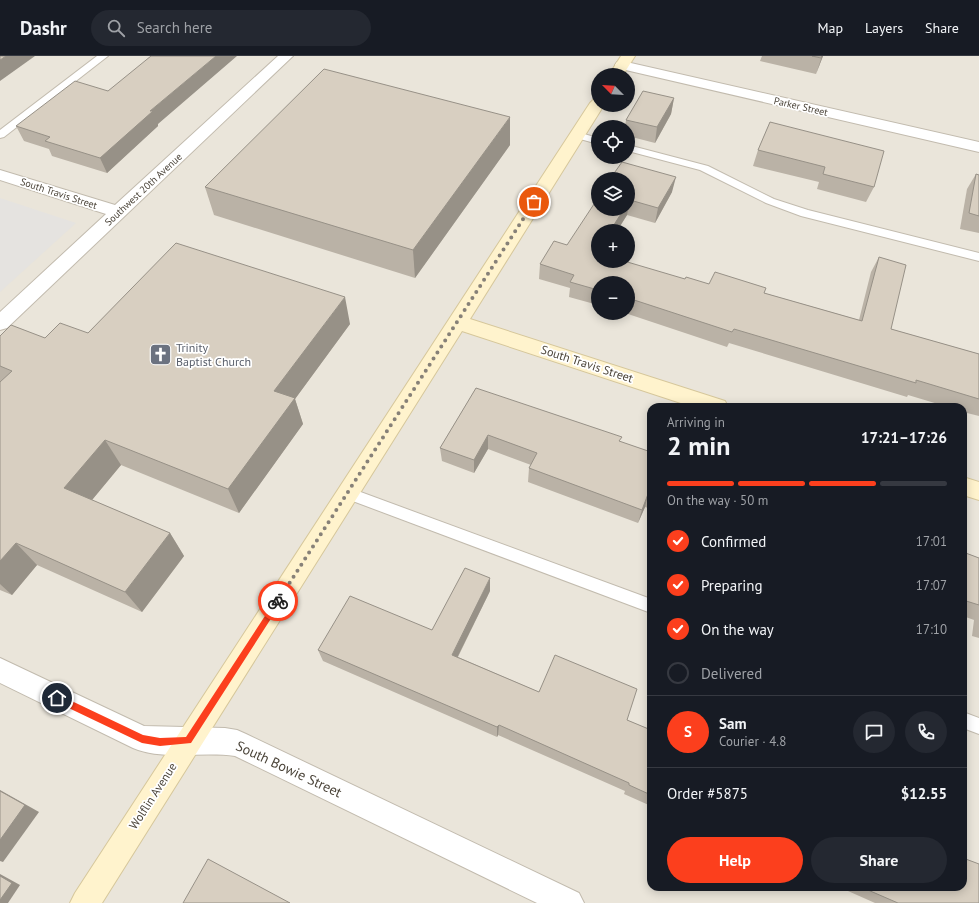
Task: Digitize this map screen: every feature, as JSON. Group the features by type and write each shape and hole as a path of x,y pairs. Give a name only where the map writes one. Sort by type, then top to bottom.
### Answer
{"main road":[{"name":"Wolflin Avenue","path":"85,903 592,112"},
{"name":"South Travis Street","path":"457,322 706,403"},
{"path":"967,487 979,491"}],"street":[{"name":"Southwest 20th Avenue","path":"0,323 286,56"},
{"name":"Parker Street","path":"622,65 979,147"},
{"name":"South Travis Street","path":"0,175 118,212"},
{"name":"South Bowie Street","path":"0,670 142,739 160,742 219,739 237,743 569,903"}],"lane":[{"path":"0,135 103,56"},
{"path":"577,135 591,139"},
{"path":"635,150 704,168 770,201 805,213 979,257"},
{"path":"347,493 647,605"},
{"path":"967,722 979,726"}],"shaded area":[{"path":"0,56 979,56 979,903 0,903"},
{"path":"0,198 76,223 0,292"}],"building":[{"path":"0,56 6,56 0,60"},
{"path":"151,56 216,56 150,111 153,111 100,158 45,141 50,137 16,126 75,81 108,91"},
{"path":"324,69 510,117 413,250 205,187"},
{"path":"643,91 674,98 657,127 635,122 635,120 626,120 631,112 635,112 635,105"},
{"path":"770,122 884,151 874,187 823,174 825,167 758,150"},
{"path":"621,164 629,164 676,177 658,208 635,201 635,172 615,172"},
{"path":"976,174 979,175 979,216 969,213"},
{"path":"591,209 591,216 620,216 614,224 591,224 591,268 635,268 635,264 685,279 686,277 709,284 715,272 766,288 764,293 862,321 879,257 906,265 891,329 979,354 979,399 916,380 916,383 734,329 732,332 635,300 635,276 591,276 591,288 570,282 574,275 540,264 554,241 567,245"},
{"path":"176,243 345,297 274,391 295,398 228,489 105,440 64,488 170,533 125,592 16,543 0,561 0,382 12,371 0,366 0,336 11,325 45,338 60,323 88,333"},
{"path":"476,388 622,437 619,441 647,451 647,497 642,510 529,468 537,453 488,435 474,460 440,448"},
{"path":"967,554 979,558 979,605 967,601"},
{"path":"465,568 490,578 452,655 539,692 555,655 637,689 627,720 647,728 647,793 629,785 629,783 499,725 497,727 318,650 350,596 432,630"},
{"path":"0,791 25,805 0,840"},
{"path":"208,859 290,903 183,903"},
{"path":"967,860 979,864 979,903 898,903 870,891 967,891"},
{"path":"0,876 12,883 0,900"}],"way so far":[{"path":"278,601 534,202"}],"place":[{"name":"Trinity Baptist Church","path":"161,355"}],"route":[{"path":"57,698 142,739 160,742 188,741 278,601"}]}
